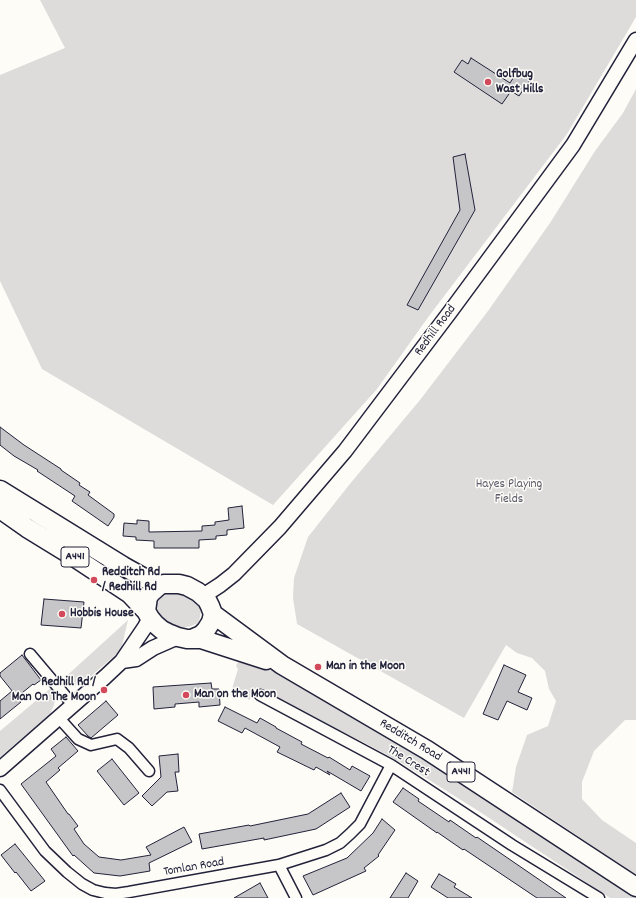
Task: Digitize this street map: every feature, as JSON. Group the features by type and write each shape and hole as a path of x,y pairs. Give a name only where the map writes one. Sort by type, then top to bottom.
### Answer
{"highway":[{"path":"0,490 123,566 160,585 148,597 148,614"},
{"name":"A441","path":"0,509 130,594 155,624 162,630 186,638"},
{"name":"A441","path":"160,585 179,584 187,586 198,592 210,606 213,614"},
{"path":"186,638 201,635 211,622 213,614"},
{"name":"Redditch Road","path":"213,614 282,665 427,750 636,887"},
{"name":"Redditch Road","path":"186,638 201,639 216,643 282,665"}],"street":[{"name":"Redhill Road","path":"203,596 220,585 239,569 280,527 345,451 450,312 572,145 636,40"},
{"path":"0,769 122,661 145,627 148,614"},
{"path":"122,661 136,659 153,648 186,638"},
{"path":"30,654 73,705"},
{"name":"The Crest","path":"260,695 391,766 512,845 599,898"},
{"path":"59,718 78,739 91,745 117,739 143,757 149,771"},
{"name":"Tomlan Road","path":"0,790 45,851 67,872 82,884 93,890 116,894 279,865 326,850 340,843 360,824 391,766"},
{"path":"279,865 296,898"}],"green space":[{"name":"Golfbug Wast Hills","path":"40,0 636,0 636,17 567,134 429,316 377,389 273,505 42,369 0,281 0,75 65,48"},
{"name":"Hayes Playing Fields","path":"636,89 636,720 625,720 594,751 582,782 582,799 602,820 636,843 636,875 512,792 516,767 527,735 548,726 556,701 549,689 545,671 532,658 517,653 506,645 464,718 297,624 293,598 294,578 308,537 420,400 488,311 550,223 595,151 623,113"},
{"path":"167,591 185,593 196,600 201,610 198,623 182,628 168,623 158,615 154,608 153,602"},
{"path":"128,620 121,650 82,684 72,686 61,681"},
{"path":"238,662 275,668 421,753 636,892 636,898 610,898 480,812 402,763 302,712 265,691 253,690 250,700 231,692 238,669 236,666"},
{"path":"51,688 56,696 50,714 0,757 0,731"}],"building":[{"name":"Golfbug Wast Hills","path":"471,58 510,83 517,72 530,80 519,96 511,91 502,104 454,72 462,60 468,64"},
{"path":"465,154 475,210 418,310 407,305 460,210 453,157"},
{"path":"0,427 80,483 79,485 90,492 88,495 114,514 114,517 108,526 72,501 75,496 37,471 38,470 14,456 0,445"},
{"path":"242,506 244,528 227,530 227,535 216,536 216,539 199,540 199,548 154,548 154,541 136,540 136,537 123,536 124,523 137,524 137,520 149,521 149,532 202,531 202,526 215,525 215,522 229,520 228,508"},
{"name":"Hobbis House","path":"44,599 84,602 81,628 41,625"},
{"path":"22,655 41,680 34,685 33,684 17,697 0,676 0,673"},
{"path":"504,665 526,675 518,692 532,698 527,710 507,701 498,720 483,714"},
{"name":"Man on the Moon","path":"211,683 212,689 219,689 220,705 199,707 199,702 175,704 175,707 154,709 153,687"},
{"path":"12,691 21,702 0,719 0,701"},
{"path":"106,701 118,715 91,738 78,725"},
{"path":"225,707 257,723 260,718 302,742 301,744 328,758 329,757 350,770 352,766 370,776 361,791 327,771 330,775 316,767 314,770 277,752 280,747 245,728 242,733 218,721"},
{"path":"66,737 78,751 58,768 60,770 46,782 78,826 74,829 84,844 99,857 121,860 151,855 146,847 184,827 192,842 149,863 150,871 120,876 94,873 74,855 73,856 21,784 56,756 51,749"},
{"path":"178,754 179,772 175,772 178,791 167,792 152,806 142,796 161,777 159,756"},
{"path":"112,759 139,793 124,805 97,771"},
{"path":"403,788 419,799 418,801 449,822 450,820 476,838 477,837 566,898 537,898 464,849 463,850 437,833 393,802"},
{"path":"341,793 350,807 316,829 264,840 264,838 202,849 199,834 250,826 308,814"},
{"path":"382,819 395,830 378,855 379,856 364,868 366,871 313,895 303,876 347,858 373,833"},
{"path":"15,844 45,881 31,891 1,855"},
{"path":"406,873 418,881 408,898 390,898"},
{"path":"439,874 456,884 454,887 472,898 448,898 431,887"},
{"path":"260,883 268,898 234,898"}],"place":[{"name":"Golfbug Wast Hills","path":"488,82"},
{"name":"Redditch Rd / Redhill Rd","path":"94,580"},
{"name":"Hobbis House","path":"62,614"},
{"name":"Man in the Moon","path":"318,667"},
{"name":"Redhill Rd / Man On The Moon","path":"104,690"},
{"name":"Man on the Moon","path":"186,695"}]}
